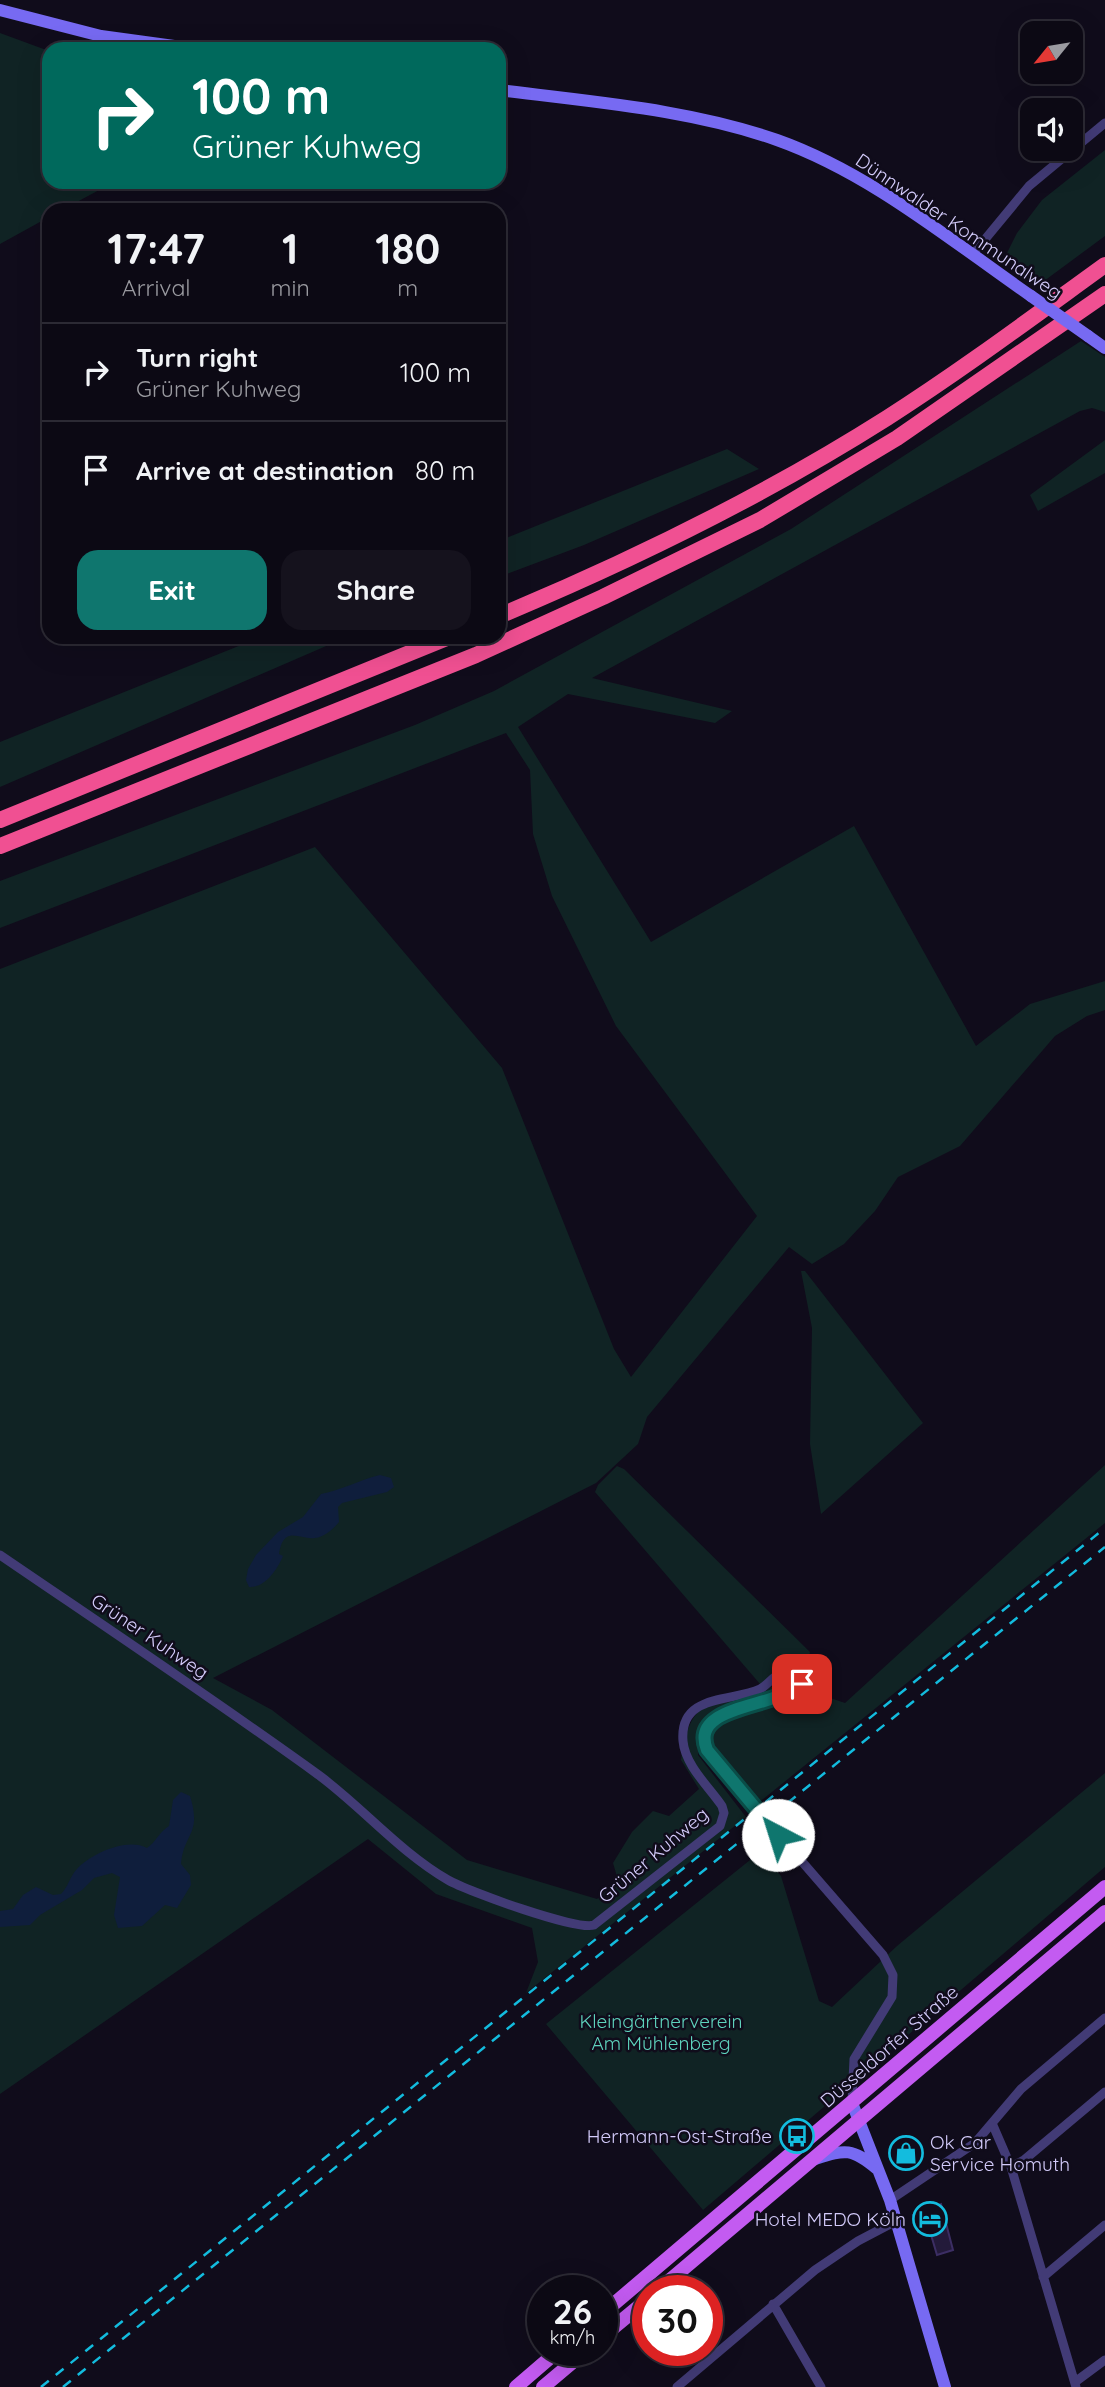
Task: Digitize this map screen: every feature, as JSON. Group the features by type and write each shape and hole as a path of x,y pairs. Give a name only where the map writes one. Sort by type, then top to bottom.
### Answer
{"highway":[{"path":"506,613 594,576 669,540 874,425 1006,338 1105,265"},
{"path":"506,641 604,597 760,520 897,438 1105,295"},
{"path":"0,820 433,644"},
{"path":"0,846 500,644"}],"main road":[{"path":"0,10 101,36 145,42"},
{"name":"Dünnwalder Kommunalweg","path":"506,91 674,116 778,141 845,172 1105,348"},
{"name":"Düsseldorfer Straße","path":"618,2300 1105,1887"},
{"name":"Düsseldorfer Straße","path":"676,2275 1105,1912"},
{"path":"852,2103 890,2200 945,2387"},
{"path":"813,2160 848,2151 861,2155 878,2169"},
{"path":"618,2324 632,2312"},
{"path":"516,2387 540,2366"},
{"path":"543,2387 568,2366"}],"street":[{"path":"972,256 1029,186 1105,123"},
{"name":"Grüner Kuhweg","path":"0,1555 192,1685 321,1777 420,1863 460,1886 581,1927 594,1925 720,1826 724,1813 722,1806 685,1751 682,1739 693,1712 710,1700 758,1690 778,1676 790,1675 802,1684 792,1693 719,1716 709,1722 703,1741 707,1750 778,1835 883,1955 893,1975 892,1997 854,2059 852,2103"},
{"path":"890,2200 975,2143 1021,2089 1105,2018"},
{"path":"1011,2167 1024,2160 1105,2092"},
{"path":"992,2123 1011,2167 1075,2385 1105,2360"},
{"path":"677,2387 830,2258 896,2221"},
{"path":"1043,2277 1105,2225"},
{"path":"773,2304 821,2387"}],"green space":[{"path":"0,33 42,48 42,189 101,189 75,203 42,203 42,221 0,244"},
{"path":"1105,150 1105,236 1040,284 1005,257 1017,233 1042,200"},
{"path":"1081,341 1105,357 1105,412 1092,408 1080,411 592,678 732,711 715,723 568,694 518,727 651,942 854,826 976,1046 1030,1004 1105,981 1105,1010 1087,1016 1055,1036 960,1146 898,1177 875,1211 844,1244 812,1264 789,1247 647,1417 638,1444 596,1483 213,1678 272,1710 467,1860 597,1899 618,1880 613,1863 632,1832 653,1811 669,1816 699,1789 681,1760 694,1717 707,1705 755,1696 783,1677 786,1686 758,1699 718,1708 699,1726 698,1755 746,1817 526,1993 538,1962 532,1928 436,1894 368,1839 0,2094 0,969 315,847 502,1068 614,1349 631,1377 757,1216 616,1026 552,896 533,834 530,770 506,733 0,928 0,881 415,725 494,691 791,529"},
{"path":"1105,440 1105,473 1038,511 1030,495"},
{"path":"727,449 759,469 584,545 506,574 506,538"},
{"path":"244,644 331,644 0,787 0,742"},
{"path":"801,1271 805,1271 923,1423 821,1514 810,1444 812,1328"},
{"path":"1105,1465 1105,1523 757,1804 717,1760 706,1739 722,1722 735,1716 804,1689 845,1703"},
{"path":"617,1466 624,1469 810,1652 804,1676 800,1678 782,1670 760,1684 595,1492 598,1485"},
{"name":"Kleingärtnerverein Am Mühlenberg","path":"1105,1773 1105,1867 703,2210 546,2024 760,1852 781,1876 819,2001 832,2007 897,1946"}],"water":[{"path":"380,1475 391,1478 394,1487 387,1492 342,1503 338,1507 339,1522 322,1536 288,1536 281,1545 279,1554 283,1556 274,1572 260,1585 249,1587 246,1580 248,1569 256,1555 278,1532 303,1517 321,1494"},
{"path":"181,1792 190,1796 194,1819 181,1864 190,1875 191,1885 177,1908 165,1905 142,1926 118,1928 114,1915 120,1877 112,1873 94,1878 82,1890 40,1915 30,1925 0,1927 0,1911 13,1909 23,1895 36,1887 53,1895 61,1894 76,1870 99,1853 119,1846 139,1845 147,1848 169,1826 173,1800"}],"building":[{"path":"941,2204 953,2250 937,2255 929,2228 918,2232 913,2215"}],"railway":[{"path":"41,2387 1105,1528"},
{"path":"63,2387 1105,1547"}],"place":[{"name":"Hermann-Ost-Straße","path":"797,2136"},
{"name":"Ok Car Service Homuth","path":"906,2153"},
{"name":"Hotel MEDO Köln","path":"930,2219"}],"route":[{"path":"778,1835 707,1750 703,1741 704,1732 709,1722 719,1716 792,1693 802,1684"}]}
